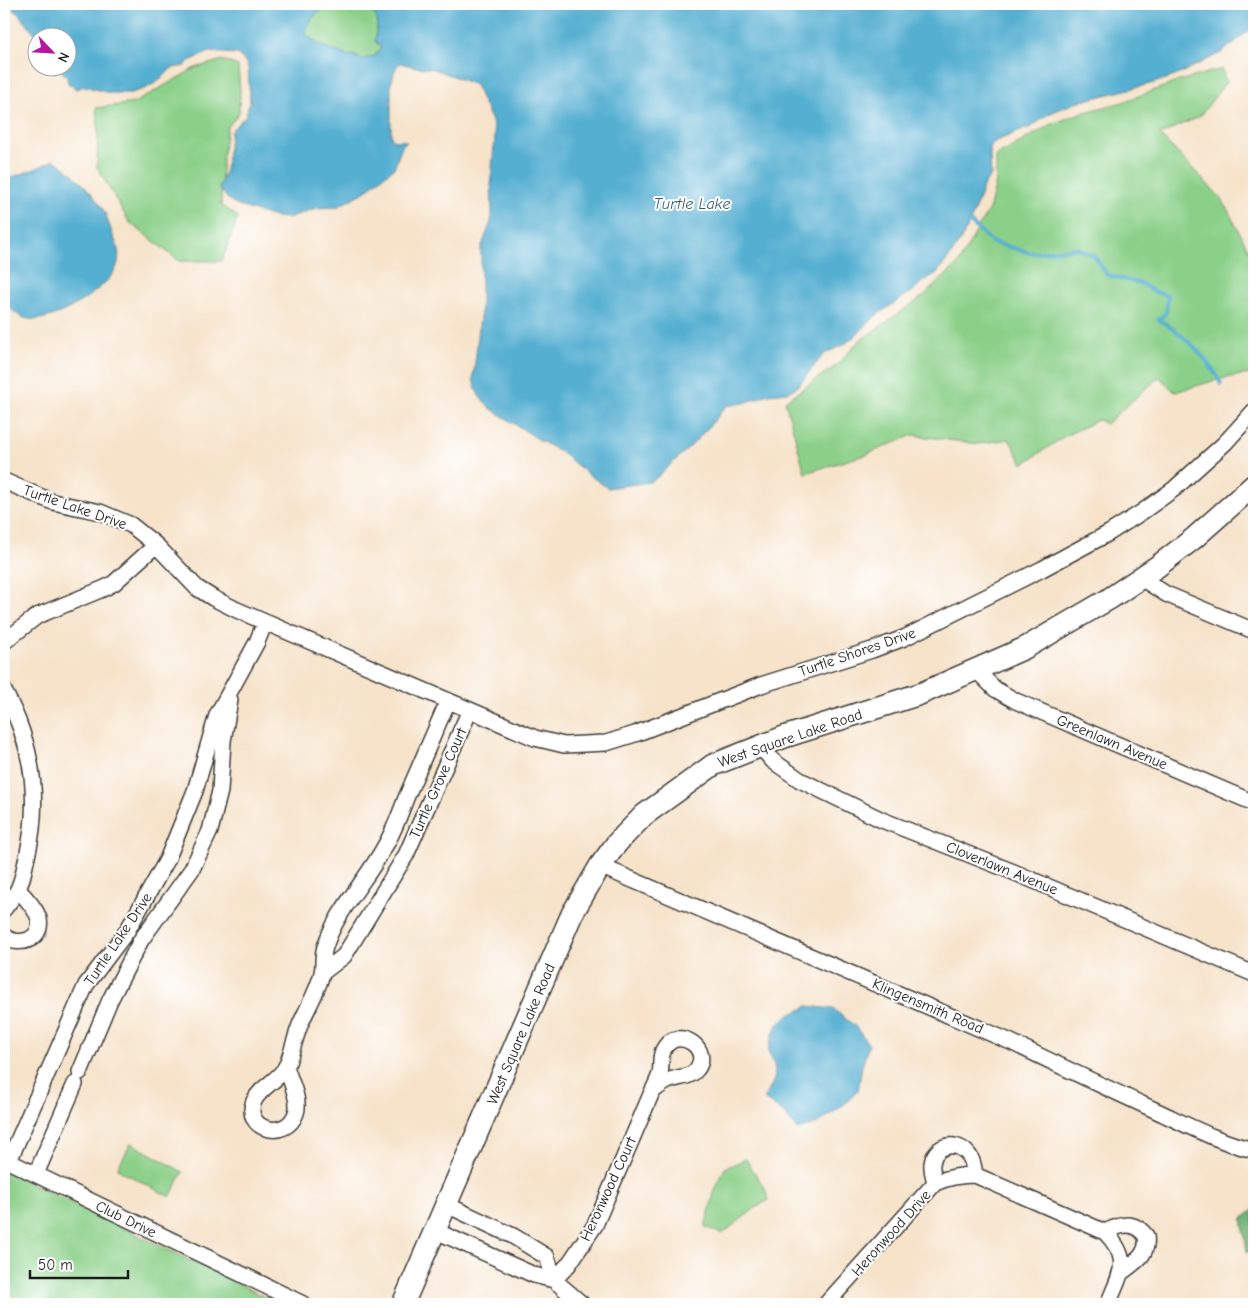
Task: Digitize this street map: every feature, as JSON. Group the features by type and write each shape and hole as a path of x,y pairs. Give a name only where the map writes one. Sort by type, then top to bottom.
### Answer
{"street":[{"name":"Turtle Shores Drive","path":"415,686 528,735 549,742 578,746 606,743 635,734 761,685 872,650 940,622 1042,569 1109,533 1174,489 1225,443 1254,411"},
{"name":"Turtle Lake Drive","path":"4,481 53,502 110,516 131,525 156,545 190,581 205,593 265,622 415,686"},
{"name":"West Square Lake Road","path":"403,1304 572,914 600,866 617,843 644,815 713,765 760,746 920,694 1025,648 1141,578 1193,539 1254,485"},
{"path":"4,642 37,616 114,583 156,545"},
{"path":"1141,578 1166,594 1254,631"},
{"name":"Turtle Lake Drive","path":"6,1160 86,985 127,931 167,860 195,791 217,715 257,642 265,622"},
{"name":"Greenlawn Avenue","path":"976,670 995,689 1016,701 1254,803"},
{"name":"Turtle Lake Drive","path":"36,1174 110,1000 141,940 192,869 210,831 220,791 224,735 232,689"},
{"path":"4,691 13,707 27,745 34,790 29,850 18,889 4,909"},
{"name":"Turtle Grove Court","path":"286,1066 300,1025 322,973 324,947 332,930 386,845 448,701"},
{"name":"Turtle Grove Court","path":"322,973 344,956 406,855 470,710"},
{"name":"Cloverlawn Avenue","path":"760,746 773,761 800,780 882,820 1254,974"},
{"name":"Turtle Grove Court","path":"386,845 406,855"},
{"name":"Klingensmith Road","path":"600,866 1011,1042 1192,1127 1228,1142 1254,1150"},
{"path":"4,936 10,941 22,942 33,936 39,925 36,913 18,889"},
{"name":"Heronwood Court","path":"554,1280 569,1264 595,1225 652,1092"},
{"name":"Heronwood Drive","path":"935,1183 932,1165 934,1156 940,1148 947,1146 956,1146 963,1149 969,1155 975,1176"},
{"name":"Club Drive","path":"6,1160 303,1304"},
{"name":"Heronwood Drive","path":"826,1304 935,1183 955,1176 975,1176 1105,1232 1116,1243 1122,1255 1122,1272"},
{"path":"447,1205 513,1236 547,1257 554,1280"},
{"path":"1105,1232 1117,1226 1127,1224 1136,1226 1146,1236 1146,1248 1142,1257 1122,1272 1108,1304"},
{"path":"436,1231 534,1275 554,1280 582,1304"}],"green space":[{"path":"328,4 363,4 370,9 377,18 376,43 381,47 375,56 363,59 352,55 348,56 320,46 306,35 308,25 313,17"},
{"path":"222,60 238,66 240,92 239,113 227,128 222,161 221,205 238,217 222,261 179,261 129,222 97,167 98,126 96,108 134,103 195,68"},
{"path":"1222,69 1226,82 1200,116 1160,135 1222,199 1254,260 1254,374 1224,378 1175,392 1159,377 1106,424 1098,420 1065,436 1023,464 1009,439 978,444 913,435 865,455 805,473 785,401 837,365 859,341 922,297 958,264 990,207 996,182 996,156 1052,124 1081,113 1123,102 1179,81"},
{"path":"131,1143 183,1172 170,1197 117,1169"},
{"path":"746,1159 765,1189 769,1200 758,1206 722,1234 705,1227 715,1190 725,1168"},
{"path":"4,1170 280,1304 4,1304"},
{"path":"1254,1209 1254,1252 1247,1252 1242,1219"}],"water":[{"name":"Turtle Lake","path":"4,4 328,4 313,17 308,25 306,35 320,45 348,56 352,55 363,59 375,56 381,47 375,41 376,16 363,4 1254,4 1254,27 1221,53 1175,76 1077,102 1048,114 1033,126 996,141 991,145 991,175 984,185 970,222 951,255 937,273 878,314 843,345 824,354 798,386 788,392 769,394 744,403 726,406 692,445 655,479 649,482 608,488 561,452 490,408 479,396 473,380 481,309 481,248 491,222 492,214 491,178 495,136 492,121 475,85 435,69 400,63 395,70 391,83 391,136 394,141 402,140 407,142 403,144 394,168 363,193 337,207 316,208 288,218 275,217 236,205 219,188 225,172 231,131 246,115 250,100 248,67 237,54 210,52 189,61 185,66 172,68 160,80 147,88 131,93 110,93 84,86 76,89 68,83 67,78 78,78 78,28 30,28 14,9 4,10"},
{"path":"54,160 97,200 106,215 119,256 117,266 112,275 92,294 79,303 52,316 29,319 14,312 4,298 4,180"},
{"path":"808,1006 833,1009 855,1026 869,1045 862,1066 858,1091 841,1107 817,1124 797,1130 784,1113 764,1099 775,1076 774,1065 768,1051 774,1032 780,1022"}],"waterway":[{"path":"970,222 992,242 1031,253 1078,248 1094,256 1107,275 1142,284 1153,291 1168,296 1166,313 1158,319 1177,332 1202,355 1221,384"}]}
